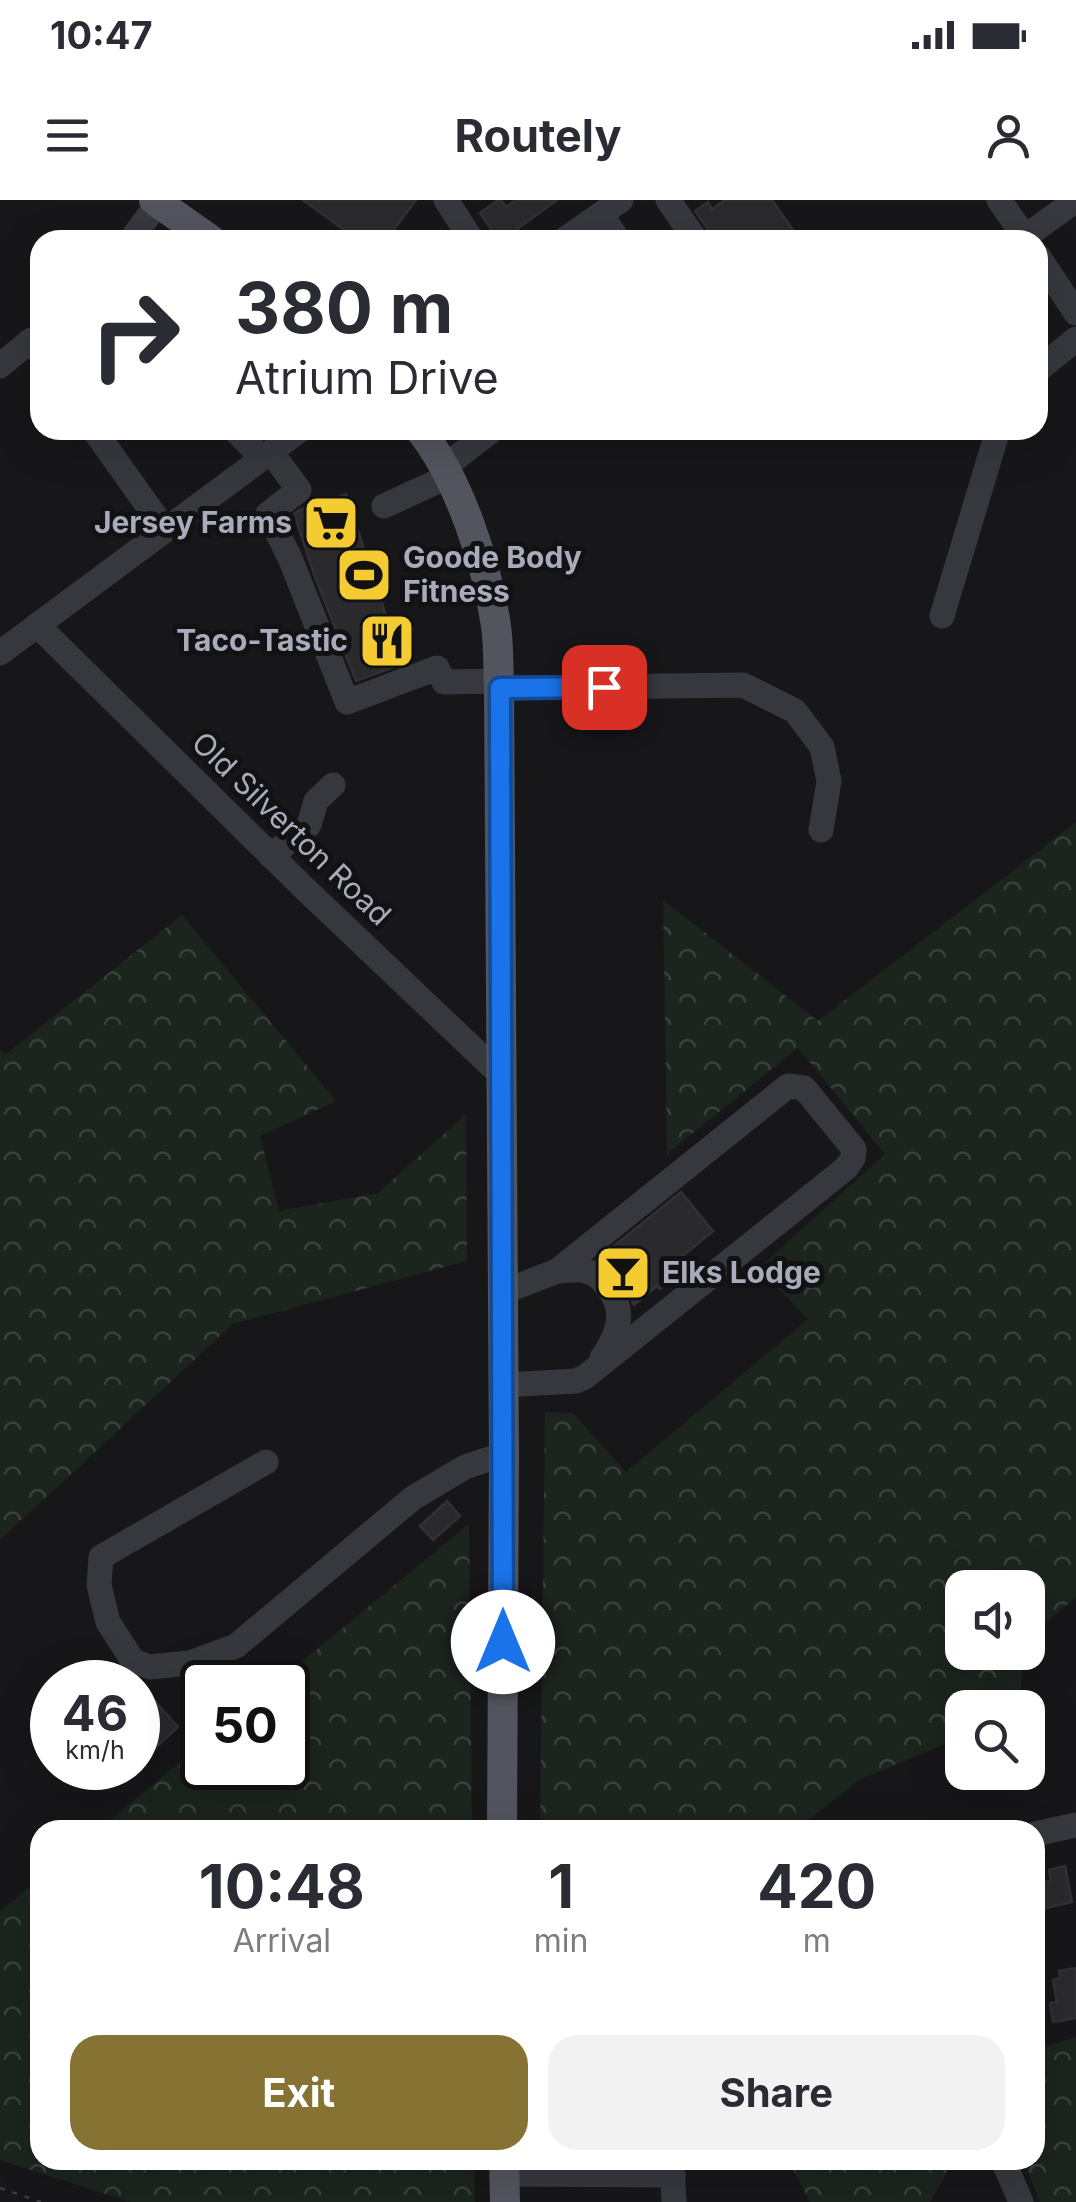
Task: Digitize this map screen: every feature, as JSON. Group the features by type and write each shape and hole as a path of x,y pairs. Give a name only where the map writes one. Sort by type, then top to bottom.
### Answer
{"main road":[{"path":"158,201 197,230"},
{"path":"426,440 446,472 484,568 496,628 504,1385 502,1820"}],"street":[{"path":"668,200 689,230"},
{"path":"999,200 1020,230"},
{"path":"1045,230 1076,200"},
{"path":"139,230 158,201"},
{"path":"447,202 465,230"},
{"path":"577,230 607,206 615,230"},
{"path":"1048,271 1076,313"},
{"path":"1048,362 1076,339"},
{"path":"0,366 30,341"},
{"path":"101,440 165,530"},
{"path":"247,440 298,490 268,514 290,558 347,702 437,668 444,682 743,686 795,710 822,748 829,781 821,830"},
{"path":"0,653 286,440"},
{"path":"384,506 446,472 481,440"},
{"path":"942,616 995,440"},
{"name":"Old Silverton Road","path":"38,625 502,1077"},
{"path":"271,856 309,825 316,801 333,785"},
{"path":"503,1292 557,1271 788,1086 804,1088 854,1149 846,1168 585,1377 576,1381 504,1385"},
{"path":"557,1271 582,1270 598,1276 616,1298 616,1334 585,1377"},
{"path":"266,1462 101,1557 99,1585 108,1622 132,1661 150,1667 190,1664 236,1646 413,1498 465,1468 504,1454"},
{"path":"1045,1832 1076,1825"},
{"path":"504,2179 631,2170"},
{"path":"673,2170 674,2202"},
{"path":"1007,2170 1021,2202"}],"path":[{"path":"0,2188 41,2202"}],"green space":[{"path":"1076,822 1076,1597 1045,1623 1045,1570 945,1570 945,1670 1022,1670 1021,1690 945,1690 945,1744 859,1780 809,1820 540,1820 545,1412 573,1413 626,1472 808,1319 759,1268 885,1154 798,1048 667,1154 663,900 818,1021"},
{"path":"182,915 336,1101 260,1136 279,1211 378,1193 466,1114 467,1261 233,1324 0,1540 0,1050 5,1055"},
{"path":"469,1524 472,1820 110,1820 146,1790 160,1790 160,1779 180,1762 180,1790 310,1790 310,1660 304,1660"},
{"path":"30,1886 30,2170 0,2160 0,1911"},
{"path":"1076,2037 1076,2202 1040,2202 1027,2170 1045,2170 1045,2047"},
{"path":"31,2170 474,2170 475,2202 130,2202"},
{"path":"793,2170 948,2170 930,2202 810,2202"}],"building":[{"path":"303,200 416,200 394,230 344,230"},
{"path":"498,200 506,207 516,200 557,200 516,230 492,230 480,213"},
{"path":"725,200 772,200 793,230 708,230 695,211 708,202 712,209"},
{"path":"346,494 402,664 356,681 294,514"},
{"path":"681,1192 713,1231 679,1259 686,1267 634,1305 622,1279 599,1258"},
{"path":"447,1501 460,1516 433,1540 420,1526"},
{"path":"160,1707 178,1727 160,1744"},
{"path":"1065,1866 1072,1902 1045,1908 1045,1882 1051,1881 1049,1870"},
{"path":"1076,1968 1076,2018 1053,2022 1050,2003 1057,2002 1053,1980 1060,1978 1059,1971"}],"place":[{"name":"Jersey Farms","path":"331,523"},
{"name":"Goode Body Fitness","path":"364,575"},
{"name":"Taco-Tastic","path":"387,641"},
{"name":"Elks Lodge","path":"623,1273"}],"route":[{"path":"503,1642 500,688 604,687"}]}
